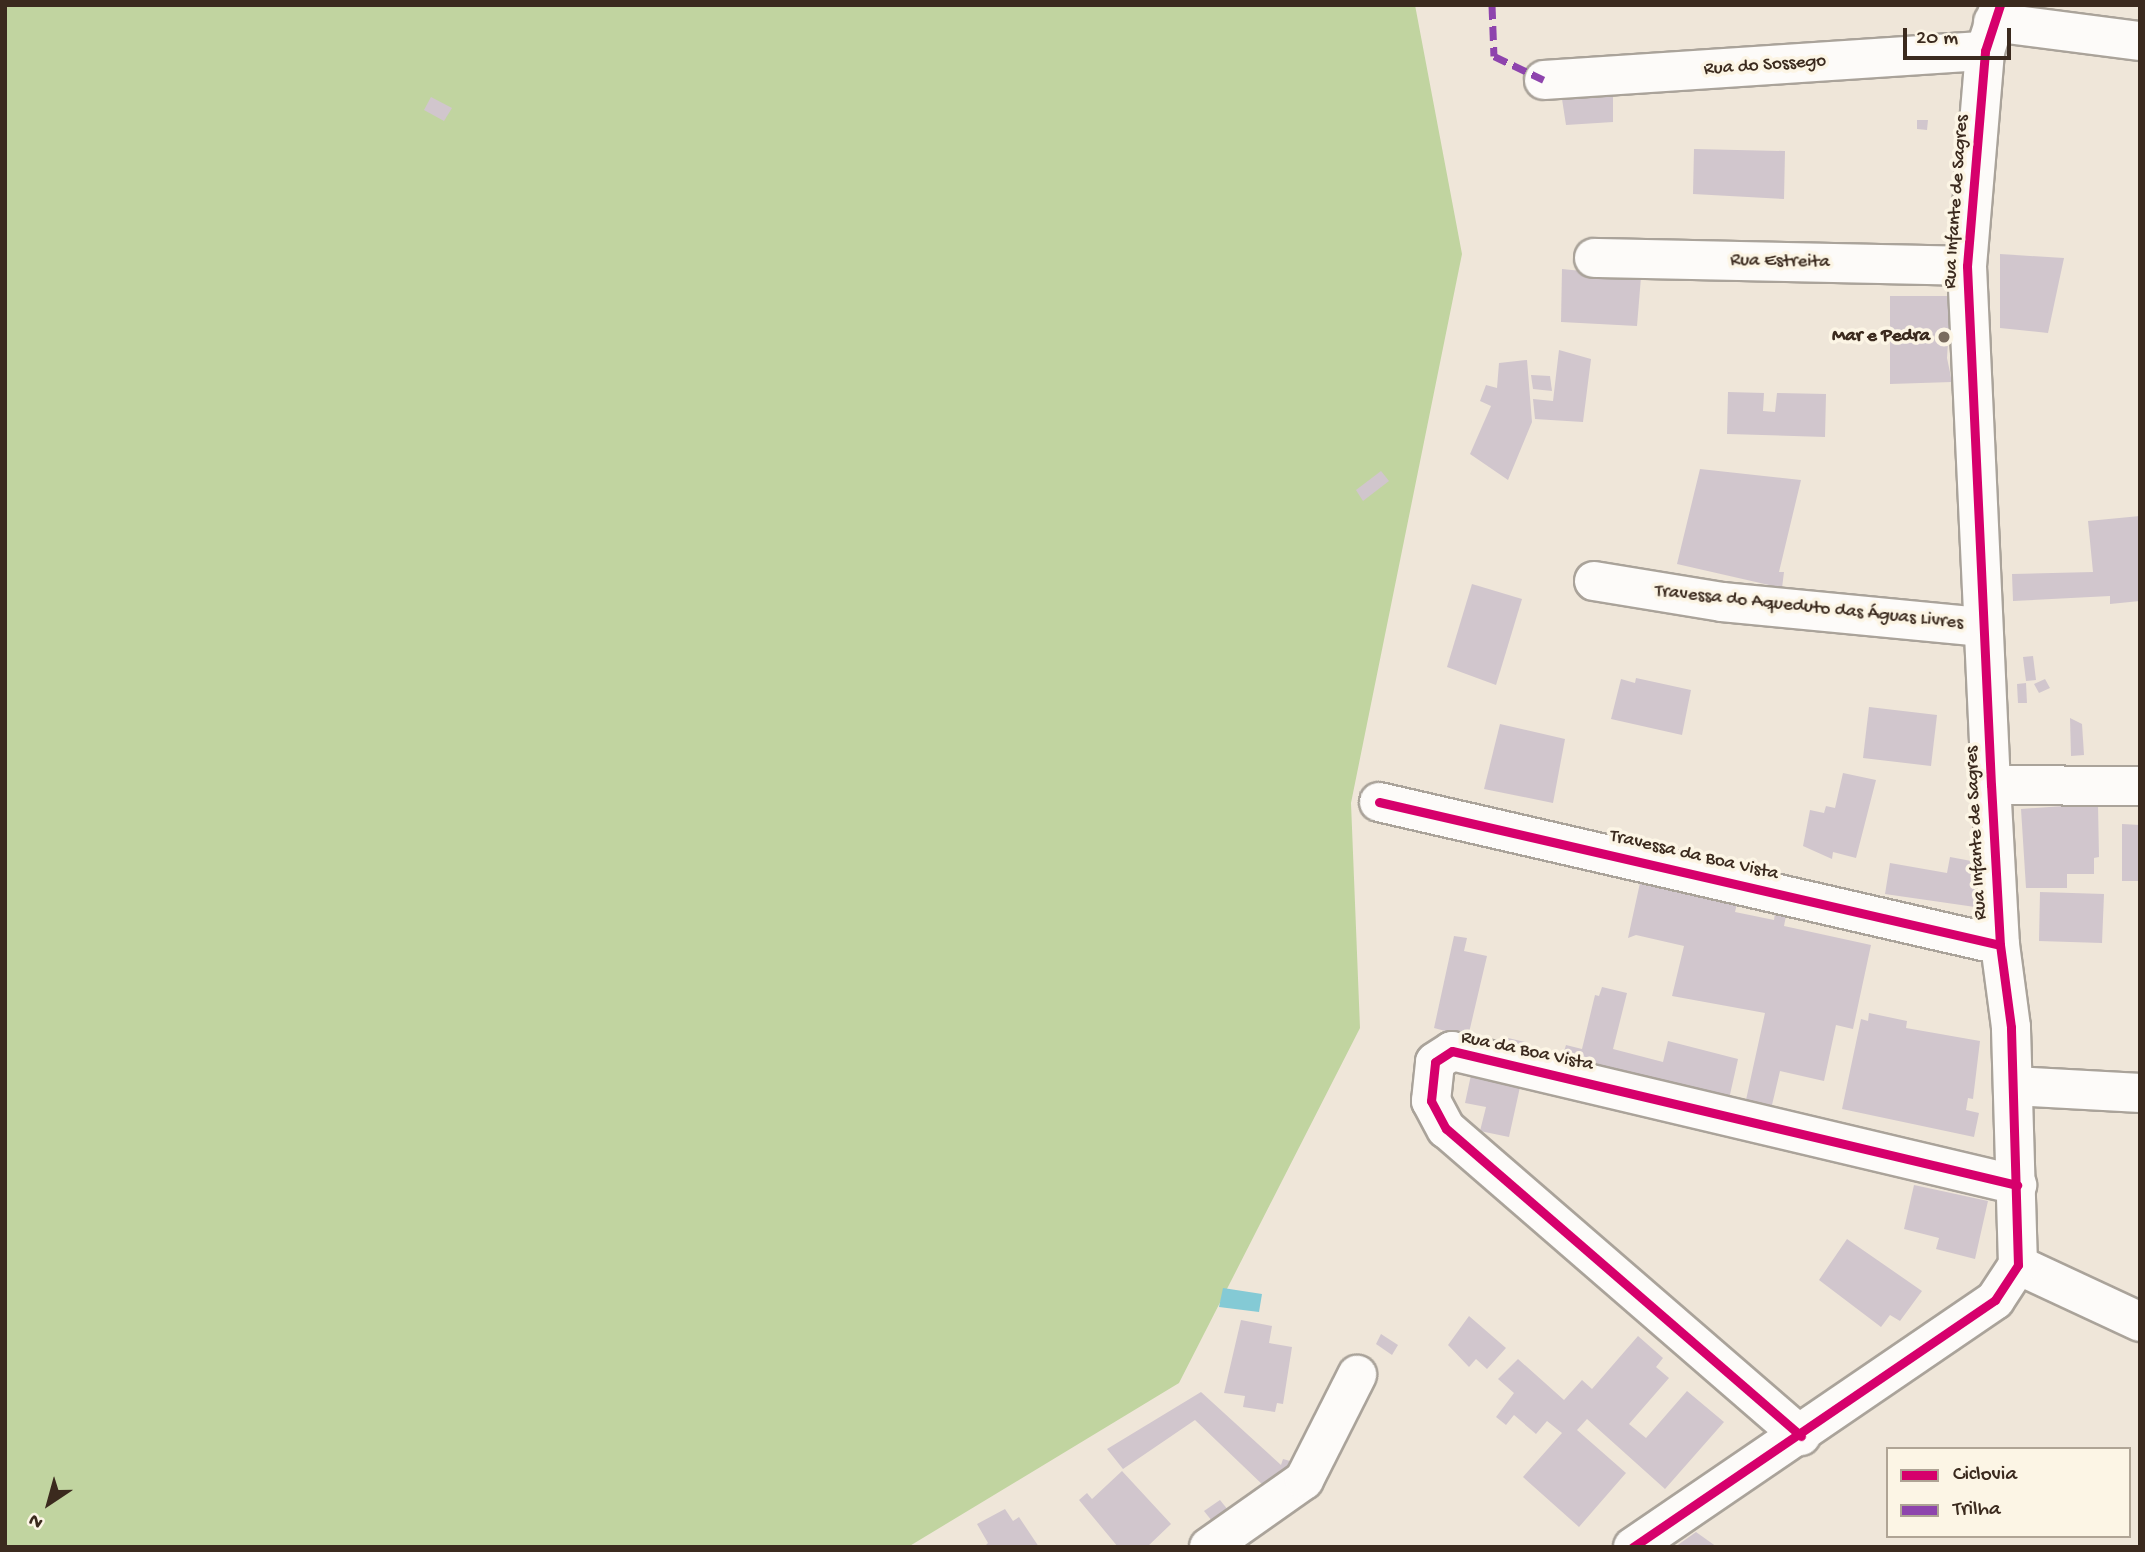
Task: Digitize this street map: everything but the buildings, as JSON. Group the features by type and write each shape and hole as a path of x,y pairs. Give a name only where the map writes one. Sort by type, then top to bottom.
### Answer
{"street":[{"name":"Rua do Sossego","path":"1544,80 1993,26 2140,41"},
{"name":"Rua Infante de Sagres","path":"1993,26 1967,266 2000,945 2014,1086 2018,1265"},
{"name":"Rua Estreita","path":"1594,258 1967,266"},
{"name":"Travessa do Aqueduto das Águas Livres","path":"1594,581 1722,602 1983,627"},
{"path":"1991,785 2140,786"},
{"name":"Travessa da Boa Vista","path":"1379,802 2000,945"},
{"name":"Rua da Boa Vista","path":"1801,1436 1446,1129 1432,1101 1435,1062 1452,1051 2017,1185"},
{"path":"2014,1086 2140,1093"},
{"path":"1633,1547 1801,1436 1994,1300 2018,1265 2140,1322"},
{"path":"1209,1547 1304,1480 1357,1374"}],"green space":[{"path":"5,5 1415,5 1462,254 1351,803 1360,1028 1179,1383 908,1547 5,1547"}],"water":[{"path":"1223,1288 1262,1294 1259,1312 1219,1307"}],"marked path":[{"path":"1492,5 1494,56 1544,80"}],"cycle path":[{"path":"1633,1547 1995,1300 2018,1265 2011,1027 2000,945 1967,266 1985,51 2000,5"},
{"path":"1379,802 2000,945"},
{"path":"1801,1436 1446,1129 1431,1101 1435,1062 1452,1051 2017,1185"}],"place":[{"name":"Mar e Pedra","path":"1944,337"}]}
